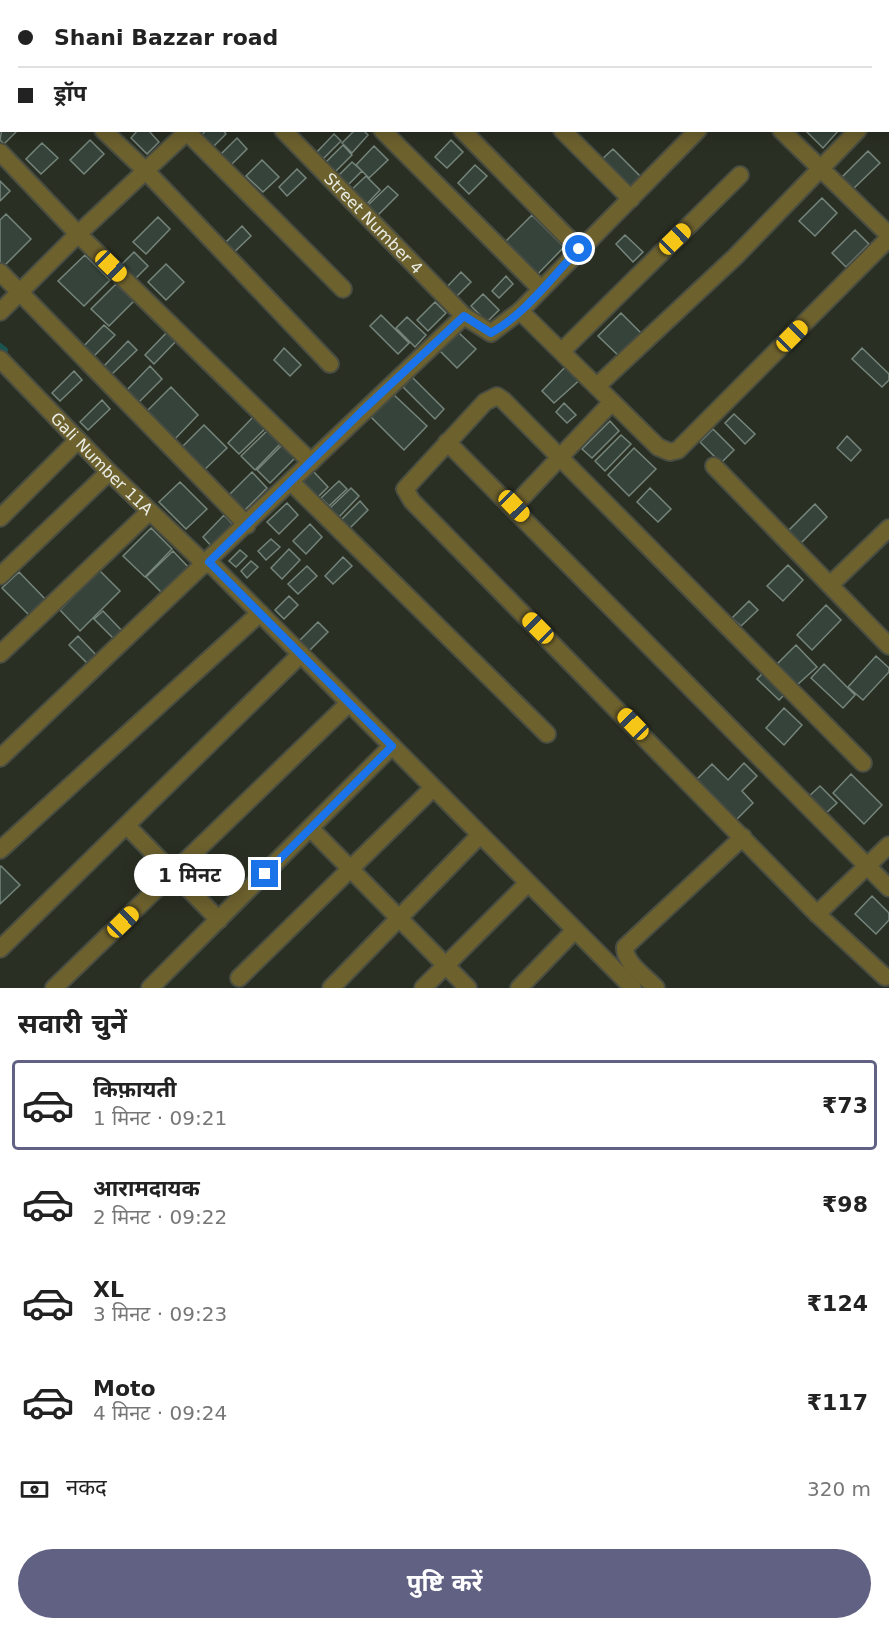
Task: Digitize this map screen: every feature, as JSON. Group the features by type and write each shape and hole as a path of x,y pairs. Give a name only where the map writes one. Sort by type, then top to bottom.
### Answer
{"street":[{"path":"105,132 145,170 330,364"},
{"path":"0,312 78,234 187,132"},
{"path":"189,132 344,288"},
{"name":"Street Number 4","path":"285,132 464,316 491,333 520,311"},
{"path":"384,132 541,289"},
{"path":"464,132 579,249"},
{"path":"564,132 631,199"},
{"path":"696,132 520,311 658,447 670,452 678,450 889,236 819,170 783,132"},
{"path":"597,386 735,257 856,132"},
{"path":"0,152 78,234 311,462"},
{"path":"562,351 740,175"},
{"path":"0,273 247,525"},
{"path":"0,758 464,316"},
{"name":"Gali Number 11A","path":"0,359 149,512 207,563 301,654 575,930 622,985"},
{"path":"863,763 497,396 485,402 408,484 406,494 817,914 885,977"},
{"path":"514,506 612,402"},
{"path":"0,518 78,440"},
{"path":"447,442 514,506 889,888"},
{"path":"714,466 889,646"},
{"path":"0,576 109,472"},
{"path":"291,482 547,734"},
{"path":"0,654 149,512"},
{"path":"830,585 889,528"},
{"path":"0,850 260,613"},
{"path":"0,949 301,654"},
{"path":"54,988 349,703"},
{"path":"150,988 392,746"},
{"path":"239,978 434,788"},
{"path":"128,826 219,920"},
{"path":"310,829 468,988"},
{"path":"331,988 480,835"},
{"path":"656,988 629,960 625,954 625,947 743,837"},
{"path":"817,914 889,845"},
{"path":"423,988 528,883"},
{"path":"519,988 575,930"}],"building":[{"path":"1,132 16,132 4,144 0,140"},
{"path":"136,132 150,132 159,142 147,154 131,138"},
{"path":"204,132 224,132 226,134 211,149 200,137"},
{"path":"353,132 365,132 368,135 352,153 342,143"},
{"path":"807,132 837,132 823,148"},
{"path":"334,134 341,141 322,160 315,154"},
{"path":"237,138 247,149 229,167 219,156"},
{"path":"90,140 104,154 84,174 70,160"},
{"path":"451,140 463,152 447,168 435,157"},
{"path":"42,143 58,158 41,174 26,159"},
{"path":"343,145 352,155 332,175 322,166"},
{"path":"374,146 388,160 369,178 356,165"},
{"path":"613,149 641,177 627,190 599,162"},
{"path":"868,151 880,163 852,190 840,179"},
{"path":"262,160 279,177 263,192 246,176"},
{"path":"352,162 362,171 345,188 336,178"},
{"path":"475,165 487,176 469,194 458,183"},
{"path":"297,169 306,178 287,196 279,187"},
{"path":"366,176 380,190 363,208 348,193"},
{"path":"0,181 10,191 0,201"},
{"path":"388,186 398,195 375,218 365,208"},
{"path":"822,198 837,213 815,236 799,221"},
{"path":"6,214 31,239 4,266 0,262 0,220"},
{"path":"532,215 564,247 533,279 501,246"},
{"path":"158,217 170,229 146,254 133,242"},
{"path":"242,226 251,236 230,256 222,246"},
{"path":"855,230 869,244 846,267 832,253"},
{"path":"625,235 643,252 633,262 616,244"},
{"path":"134,252 148,266 133,281 119,267"},
{"path":"85,255 110,280 84,306 58,281"},
{"path":"166,264 184,282 166,300 148,282"},
{"path":"461,272 471,282 453,300 444,290"},
{"path":"506,276 513,284 499,298 492,291"},
{"path":"116,284 134,301 109,326 91,309"},
{"path":"483,294 499,310 487,322 471,306"},
{"path":"435,302 446,313 428,331 417,320"},
{"path":"621,313 645,337 622,359 598,336"},
{"path":"381,315 409,343 398,354 370,326"},
{"path":"407,317 426,335 415,347 396,328"},
{"path":"104,325 115,335 90,360 80,350"},
{"path":"171,328 180,337 154,364 145,355"},
{"path":"458,332 476,349 457,368 440,351"},
{"path":"128,341 137,350 112,374 104,366"},
{"path":"284,348 301,365 290,376 274,360"},
{"path":"862,348 889,374 889,380 882,387 852,359"},
{"path":"570,362 583,377 554,403 542,391"},
{"path":"150,366 162,379 136,405 124,393"},
{"path":"74,371 82,380 60,401 52,393"},
{"path":"412,377 444,409 435,419 403,387"},
{"path":"171,387 198,415 172,442 144,414"},
{"path":"393,394 427,426 404,450 371,417"},
{"path":"102,400 110,409 88,430 80,422"},
{"path":"564,403 576,415 567,423 556,412"},
{"path":"256,414 268,426 239,454 228,443"},
{"path":"734,414 755,434 745,444 725,423"},
{"path":"610,421 619,431 592,458 582,449"},
{"path":"204,425 227,448 201,473 178,451"},
{"path":"270,428 283,441 255,470 241,456"},
{"path":"713,429 734,450 721,463 700,442"},
{"path":"621,435 631,444 605,471 595,461"},
{"path":"847,436 861,450 851,461 837,448"},
{"path":"284,443 297,456 270,483 257,470"},
{"path":"634,448 656,469 629,496 608,475"},
{"path":"312,470 328,487 318,497 301,480"},
{"path":"252,472 267,488 242,513 227,497"},
{"path":"339,481 347,489 329,506 321,498"},
{"path":"180,482 207,509 186,529 159,502"},
{"path":"351,488 359,496 339,517 330,508"},
{"path":"650,488 671,509 658,522 637,502"},
{"path":"360,501 368,510 350,528 341,520"},
{"path":"287,503 298,515 279,534 267,522"},
{"path":"815,504 827,517 798,546 785,534"},
{"path":"224,515 235,527 213,548 203,537"},
{"path":"310,524 322,537 306,554 293,541"},
{"path":"151,528 172,549 145,577 123,556"},
{"path":"271,539 280,547 266,560 258,551"},
{"path":"289,549 300,560 282,579 271,568"},
{"path":"240,550 247,556 236,567 229,561"},
{"path":"173,551 192,571 165,596 146,577"},
{"path":"343,557 352,566 333,584 325,576"},
{"path":"251,561 258,567 247,578 241,571"},
{"path":"788,565 803,580 783,601 767,586"},
{"path":"307,566 317,576 298,594 288,584"},
{"path":"99,570 120,591 80,631 60,610"},
{"path":"19,572 49,603 33,619 2,588"},
{"path":"289,596 298,605 284,619 275,610"},
{"path":"749,601 758,610 741,626 732,618"},
{"path":"826,605 841,620 812,650 797,635"},
{"path":"103,611 124,633 116,641 94,619"},
{"path":"318,622 328,632 309,651 299,641"},
{"path":"78,636 99,658 90,666 69,645"},
{"path":"796,645 817,667 797,685 777,664"},
{"path":"876,656 889,668 889,672 863,700 848,687"},
{"path":"824,664 855,695 843,708 811,678"},
{"path":"765,671 787,692 779,700 757,679"},
{"path":"784,708 802,725 784,745 766,728"},
{"path":"744,763 757,776 742,791 753,803 733,823 693,783 712,764 728,780"},
{"path":"851,774 882,805 864,824 833,793"},
{"path":"820,786 837,803 824,815 807,798"},
{"path":"0,867 20,885 0,904"},
{"path":"872,896 889,913 889,920 876,934 855,914"}],"waterway":[{"path":"0,346 5,350"}],"route":[{"path":"265,874 392,746 209,562 362,411 399,379 464,316 483,330 491,333 498,329 520,311 579,249"}]}
